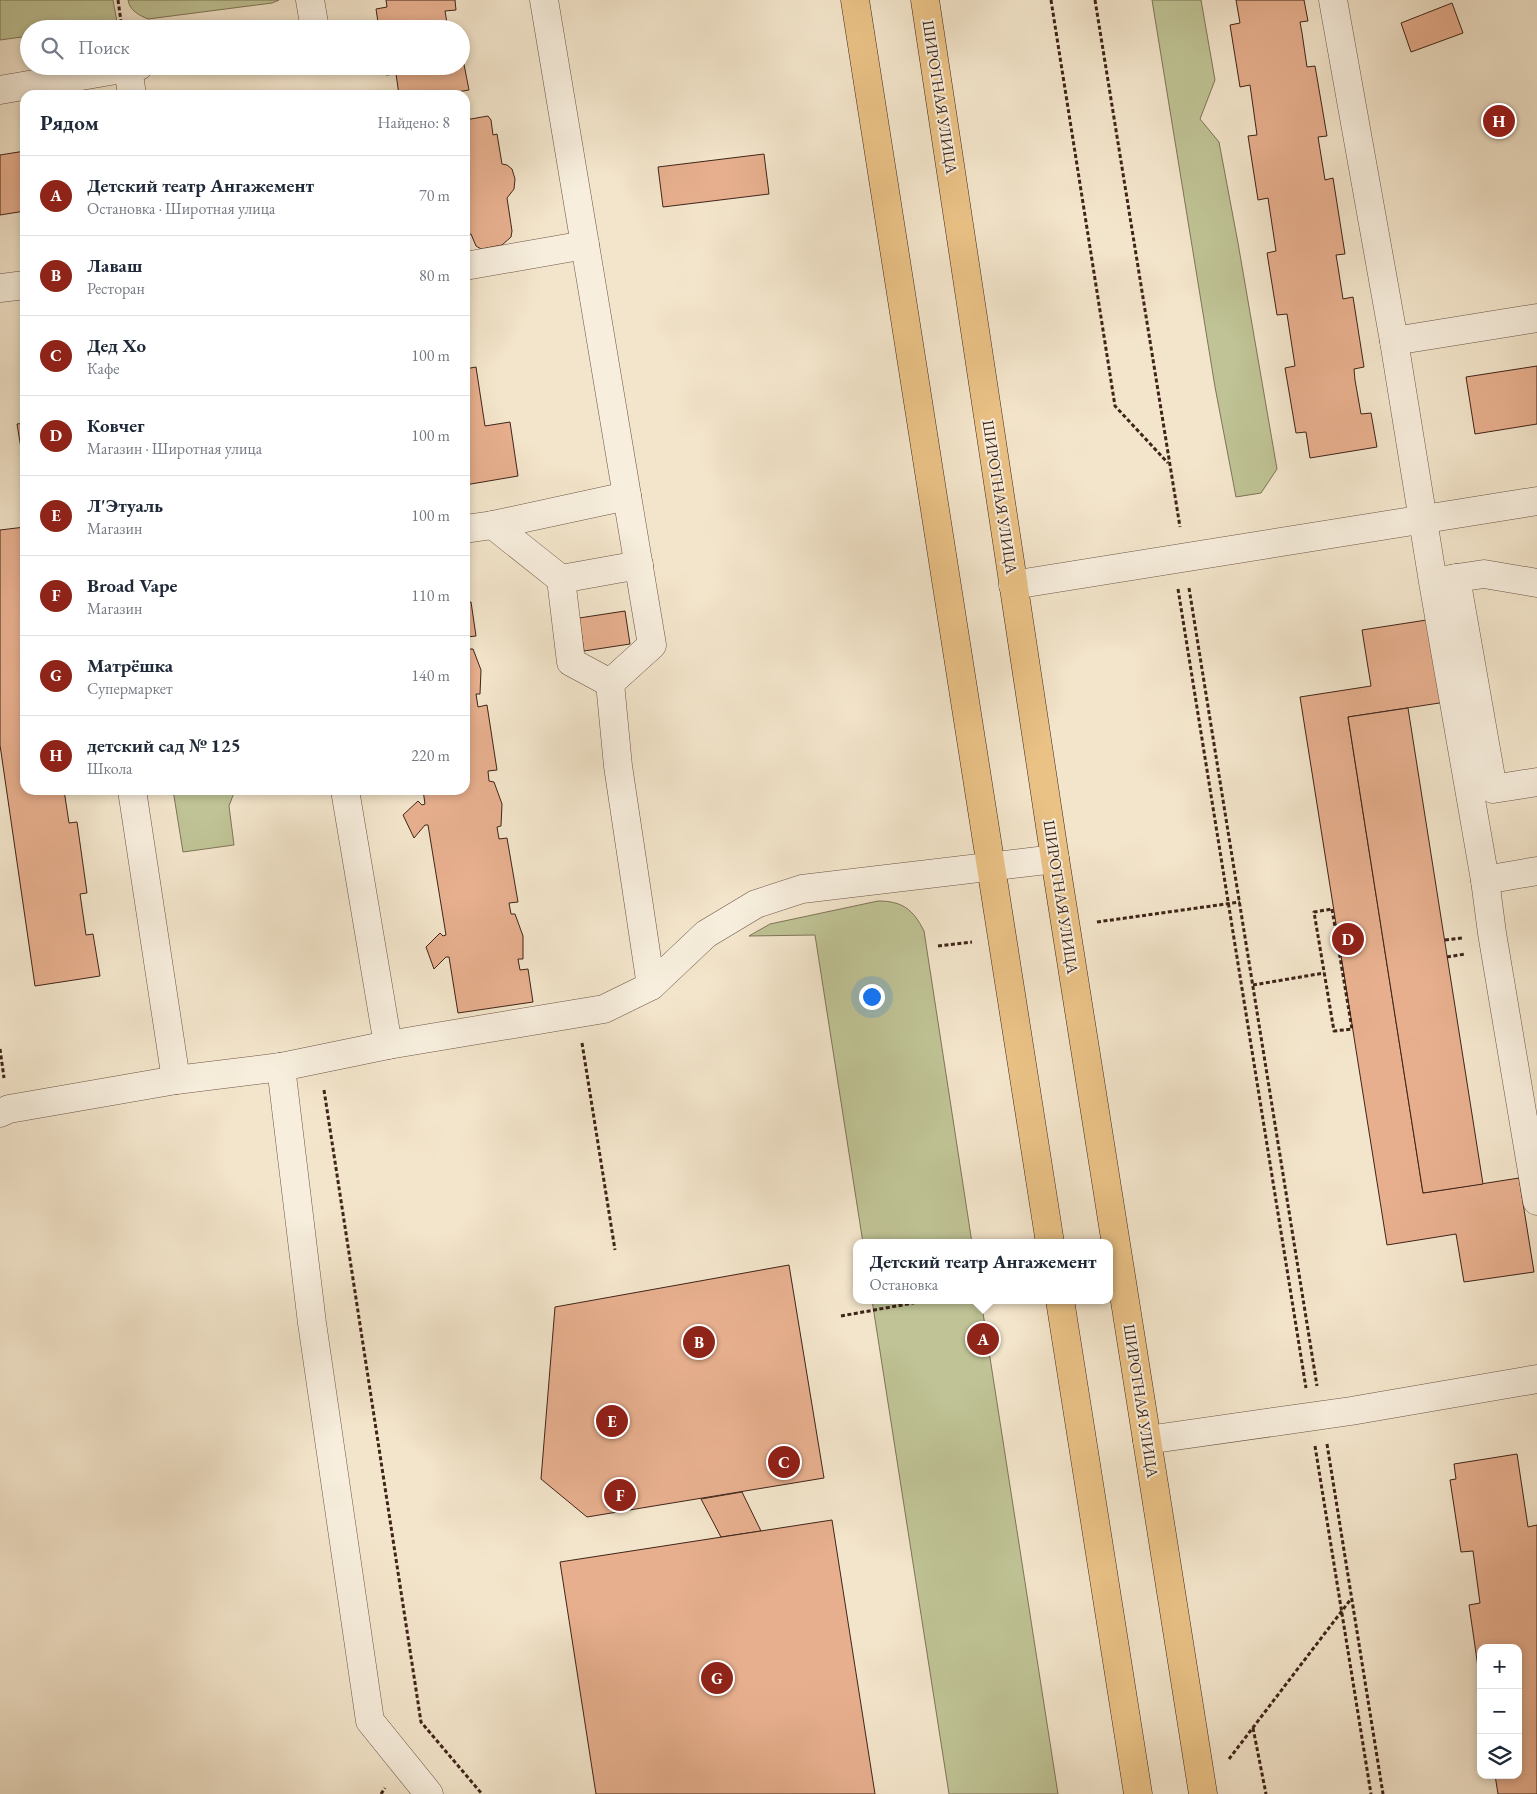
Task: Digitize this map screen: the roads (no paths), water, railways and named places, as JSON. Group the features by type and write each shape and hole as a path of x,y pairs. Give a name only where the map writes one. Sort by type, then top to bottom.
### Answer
{"main road":[{"path":"855,0 1049,1239"},
{"name":"ШИРОТНАЯ УЛИЦА","path":"925,0 1055,859 1203,1794"},
{"path":"1061,1304 1138,1794"}],"street":[{"path":"310,0 313,20"},
{"path":"544,0 652,645 610,683"},
{"path":"1333,0 1394,341 1423,518 1444,580 1493,789 1537,782"},
{"path":"0,90 87,75"},
{"path":"132,90 133,75"},
{"path":"470,265 585,245"},
{"path":"0,288 20,286"},
{"path":"1394,341 1537,318"},
{"path":"470,529 627,496"},
{"path":"1013,585 1537,501"},
{"path":"493,525 561,579 571,662 610,683"},
{"path":"561,579 639,565"},
{"path":"1444,580 1484,574 1537,583"},
{"path":"1444,580 1494,941 1537,1201"},
{"path":"610,683 618,766 650,986"},
{"path":"133,795 176,1080"},
{"path":"346,795 388,1045"},
{"path":"0,1113 9,1109 176,1080 280,1067 388,1045 604,1009 650,986 706,934 756,904 802,889 1055,859"},
{"path":"1485,880 1537,871"},
{"path":"280,1067 312,1323 370,1721 429,1794"},
{"path":"1147,1440 1351,1411 1537,1379"}],"place":[{"name":"детский сад № 125","path":"1499,121"},
{"name":"Ковчег","path":"1348,939"},
{"name":"Детский театр Ангажемент","path":"983,1339"},
{"name":"Лаваш","path":"699,1342"},
{"name":"Л'Этуаль","path":"612,1421"},
{"name":"Дед Хо","path":"784,1462"},
{"name":"Broad Vape","path":"620,1495"},
{"name":"Матрёшка","path":"717,1678"}]}
